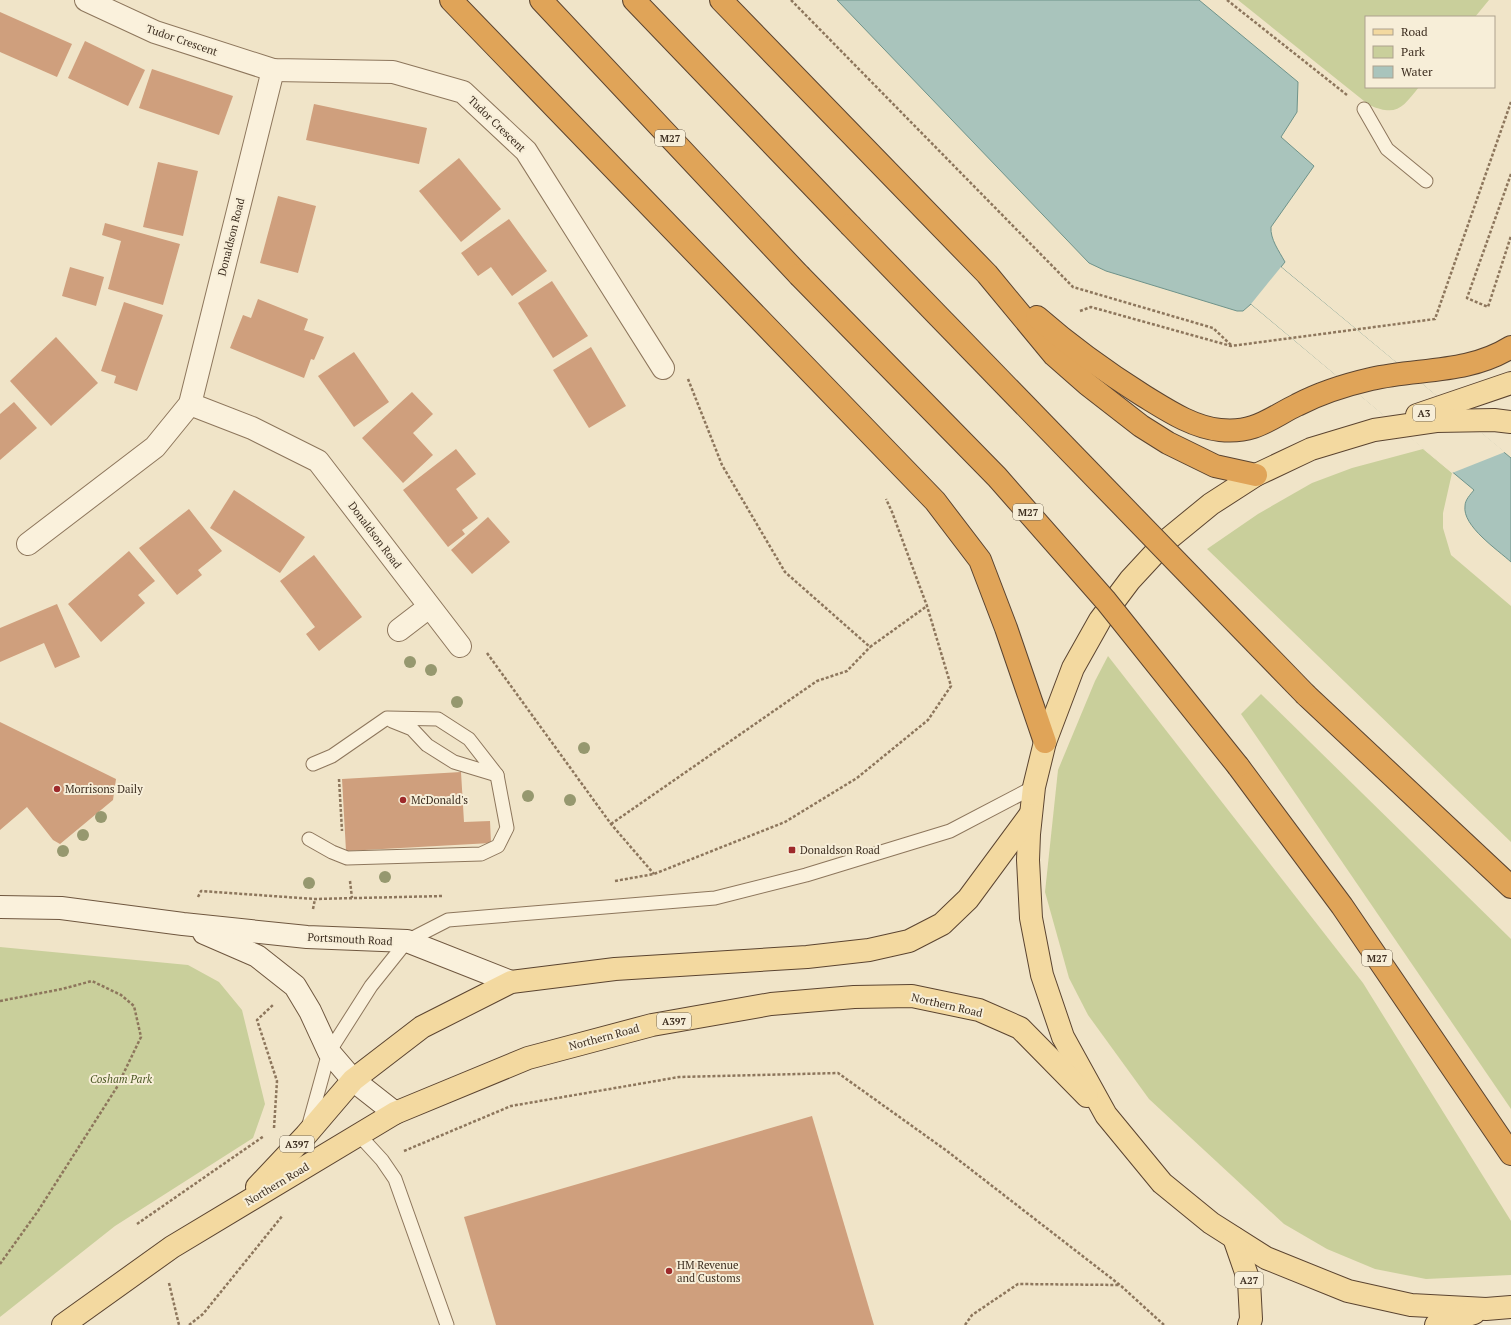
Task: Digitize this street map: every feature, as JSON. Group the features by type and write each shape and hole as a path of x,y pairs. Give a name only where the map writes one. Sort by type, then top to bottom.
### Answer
{"highway":[{"path":"451,0 935,501 980,560 1006,628 1045,742"},
{"name":"M27","path":"541,0 799,275 997,477 1106,601 1238,766 1342,906 1511,1154"},
{"path":"634,0 1306,695 1511,888"},
{"path":"721,0 987,274 1054,354 1115,407 1168,443 1215,466 1256,475"},
{"path":"987,274 1064,340 1097,365 1165,409 1184,419 1221,430 1253,427 1324,393 1360,382 1384,376 1468,366 1511,347"}],"main road":[{"name":"A3","path":"1374,430 1511,383"},
{"path":"1502,421 1436,421 1374,430 1311,449 1256,475 1211,504 1167,540 1130,580 1100,620 1073,668 1045,742 1034,787 1028,860 1031,918 1042,975 1063,1037 1106,1115 1162,1182 1211,1223 1266,1258 1348,1291 1411,1305 1486,1309 1511,1307"},
{"name":"Northern Road","path":"239,1206 306,1135 353,1080 422,1027 511,982 615,969 807,957 869,950 910,941 942,924 968,899 1031,814"},
{"name":"Northern Road","path":"63,1325 155,1258 395,1113 528,1058 652,1025 771,1004 854,997 912,996 979,1010 1020,1028 1106,1115"},
{"name":"A27","path":"1234,1238 1249,1281 1251,1319 1249,1325"},
{"path":"1436,1325 1486,1309"}],"street":[{"name":"Tudor Crescent","path":"86,0 155,32 273,70 393,72 463,92 526,151 664,368"},
{"name":"Donaldson Road","path":"28,544 155,447 190,404 273,70"},
{"name":"Donaldson Road","path":"190,404 252,428 318,461 460,646"},
{"path":"399,630 429,607"},
{"name":"Portsmouth Road","path":"0,907 61,908 183,924 307,937 407,941 511,982"},
{"name":"Portsmouth Road","path":"183,924 257,956 295,986 310,1011 329,1052 353,1080 395,1113"}],"lane":[{"path":"1364,109 1387,149 1426,182"},
{"path":"309,839 332,852 347,858 481,854 498,846 507,828 497,774 470,738 438,719 387,718 332,756 314,764"},
{"path":"387,718 412,729 427,745 454,762 497,774"},
{"path":"306,1135 329,1052 371,986 407,941 448,920 715,898 806,875 950,831 1034,787"},
{"path":"359,1135 382,1160 395,1179 447,1325"}],"path":[{"path":"790,0 1073,288 1213,328 1231,346"},
{"path":"1227,0 1364,109"},
{"path":"1080,311 1091,307 1231,346 1435,319 1511,102"},
{"path":"1511,174 1466,298 1488,307 1511,236"},
{"path":"664,368 681,361 722,465 785,572 870,647"},
{"path":"615,881 654,874 785,822 857,778 928,720 951,686 927,606 886,499"},
{"path":"611,824 817,681 847,671 870,647 927,606"},
{"path":"460,646 474,634 611,824 654,874"},
{"path":"183,924 201,891 315,899 444,896"},
{"path":"307,937 315,899"},
{"path":"0,1001 62,989 92,981 121,995 134,1006 141,1037 117,1087 38,1211 0,1264"},
{"path":"274,1130 277,1081 257,1020 295,986"},
{"path":"382,1160 511,1106 680,1077 838,1073 947,1151 1120,1285 1164,1325"},
{"path":"137,1224 267,1134"},
{"path":"189,1325 203,1314 284,1213"},
{"path":"965,1325 972,1315 1018,1284 1120,1285"},
{"path":"170,1285 179,1325"}],"green space":[{"path":"1238,0 1489,0 1476,16 1365,16 1365,88 1418,88 1403,105 1393,110 1378,109 1369,105"},
{"path":"1423,449 1452,473 1443,513 1443,528 1451,555 1511,606 1511,842 1207,549 1258,514 1312,483 1352,468"},
{"path":"1108,656 1363,983 1511,1221 1511,1275 1426,1279 1375,1269 1327,1249 1284,1224 1149,1099 1088,1015 1069,978 1045,892 1058,770 1095,681"},
{"path":"1261,694 1511,939 1511,1109 1241,714"},
{"name":"Cosham Park","path":"0,947 188,965 219,982 242,1010 265,1104 253,1138 115,1226 0,1317"}],"water":[{"path":"837,0 1199,0 1298,82 1297,112 1281,137 1314,166 1271,227 1273,240 1285,262 1281,267 1511,458 1511,562 1482,537 1469,522 1465,504 1474,490 1251,304 1243,311 1237,311 1106,271 1089,263"}],"pier":[{"path":"1281,267 1505,452 1452,473 1251,304"}],"building":[{"path":"0,12 72,44 57,77 0,52"},
{"path":"85,41 145,70 128,106 68,78"},
{"path":"152,69 233,96 219,135 139,108"},
{"path":"314,104 427,128 419,164 306,140"},
{"path":"459,158 501,209 461,242 419,191"},
{"path":"158,162 198,171 183,236 143,227"},
{"path":"278,196 316,206 298,273 260,263"},
{"path":"509,219 547,271 512,296 491,267 478,276 461,253"},
{"path":"105,223 180,244 163,305 108,289 121,241 102,235"},
{"path":"70,267 104,277 96,306 62,296"},
{"path":"552,281 588,336 553,358 518,303"},
{"path":"258,299 308,319 304,330 324,337 314,360 311,359 304,378 230,348 243,315 251,318"},
{"path":"124,302 163,315 137,391 114,383 116,376 101,371"},
{"path":"56,337 98,383 51,426 10,381"},
{"path":"591,347 626,406 589,428 553,370"},
{"path":"354,352 389,402 354,427 318,376"},
{"path":"412,392 433,414 413,433 433,455 403,483 362,438"},
{"path":"14,402 37,428 0,460 0,414"},
{"path":"456,449 476,474 456,489 478,518 462,530 465,534 448,547 403,490"},
{"path":"234,490 305,537 280,573 210,528"},
{"path":"189,509 222,551 198,570 202,575 177,595 139,548"},
{"path":"488,517 510,542 472,574 451,550"},
{"path":"129,551 155,581 138,595 145,603 101,642 68,604"},
{"path":"314,555 362,617 319,651 306,634 315,627 280,581"},
{"path":"57,604 80,657 55,668 44,643 0,662 0,628"},
{"name":"Morrisons Daily","path":"0,722 116,779 113,800 60,844 53,840 27,807 0,830"},
{"name":"McDonald's","path":"461,772 464,822 490,821 491,843 346,851 342,779"},
{"name":"HM Revenue and Customs","path":"812,1116 874,1325 496,1325 464,1217"}],"place":[{"name":"Morrisons Daily","path":"57,789"},
{"name":"McDonald's","path":"403,800"},
{"name":"Donaldson Road","path":"792,850"},
{"name":"HM Revenue and Customs","path":"669,1271"}]}
